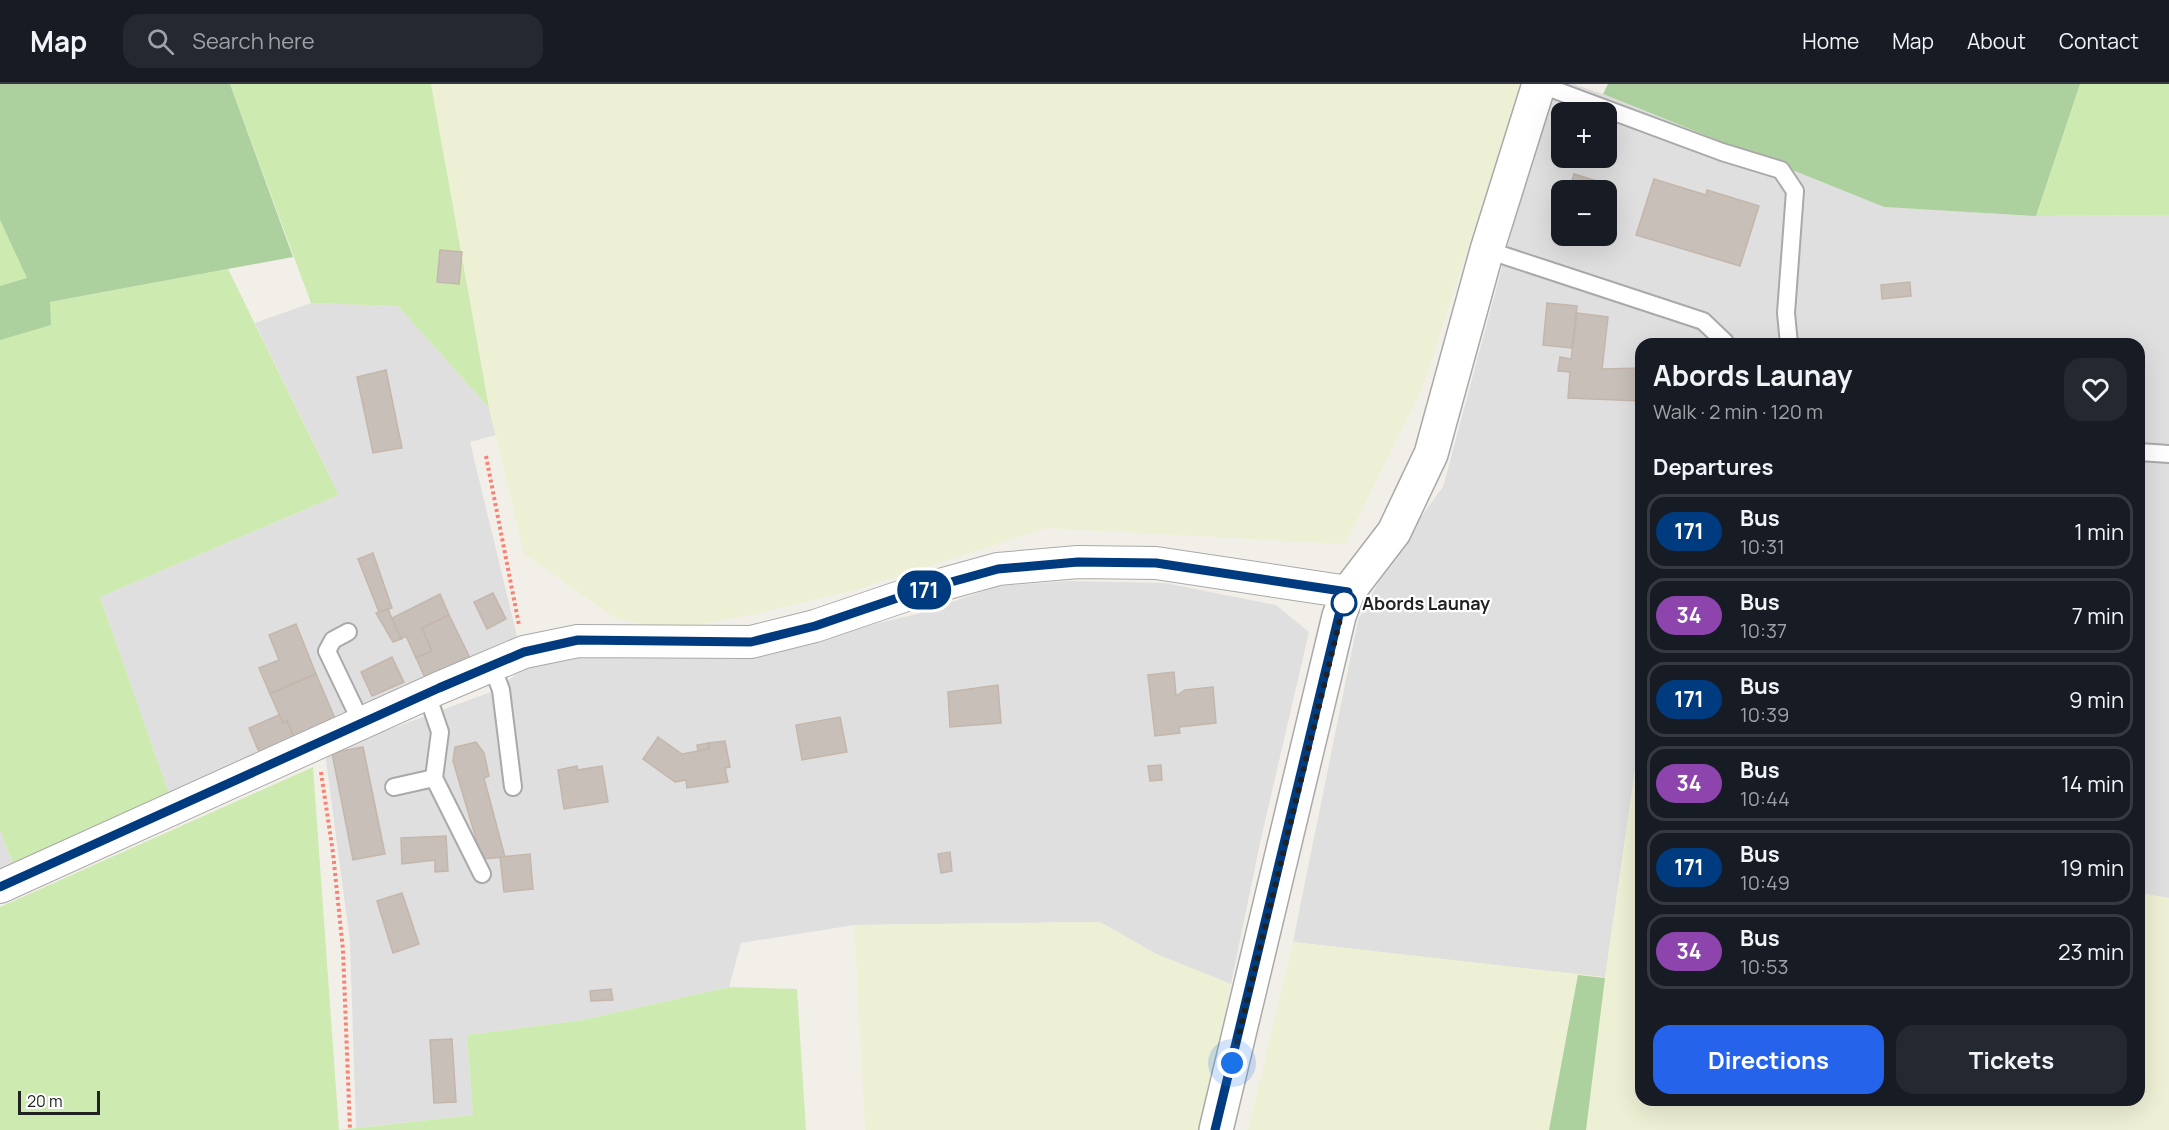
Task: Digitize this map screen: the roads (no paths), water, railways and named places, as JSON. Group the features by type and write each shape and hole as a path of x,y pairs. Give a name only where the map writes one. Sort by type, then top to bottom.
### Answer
{"street":[{"path":"1215,1130 1336,627 1348,592 1394,532 1431,454 1487,250 1539,84"},
{"path":"0,887 427,693 524,652 578,640 751,642 815,626 915,592 998,569 1078,562 1156,563 1348,592"}],"lane":[{"path":"1539,84 1781,170 1795,191 1786,313 1788,338"},
{"path":"1487,250 1703,321 1721,338"},
{"path":"2145,452 2169,454"},
{"path":"348,632 333,640 327,651 362,724"},
{"path":"492,666 501,690 513,787"},
{"path":"427,693 440,732 434,777 482,874"},
{"path":"394,787 434,777"}],"place":[{"name":"Abords Launay","path":"1344,603"}]}
